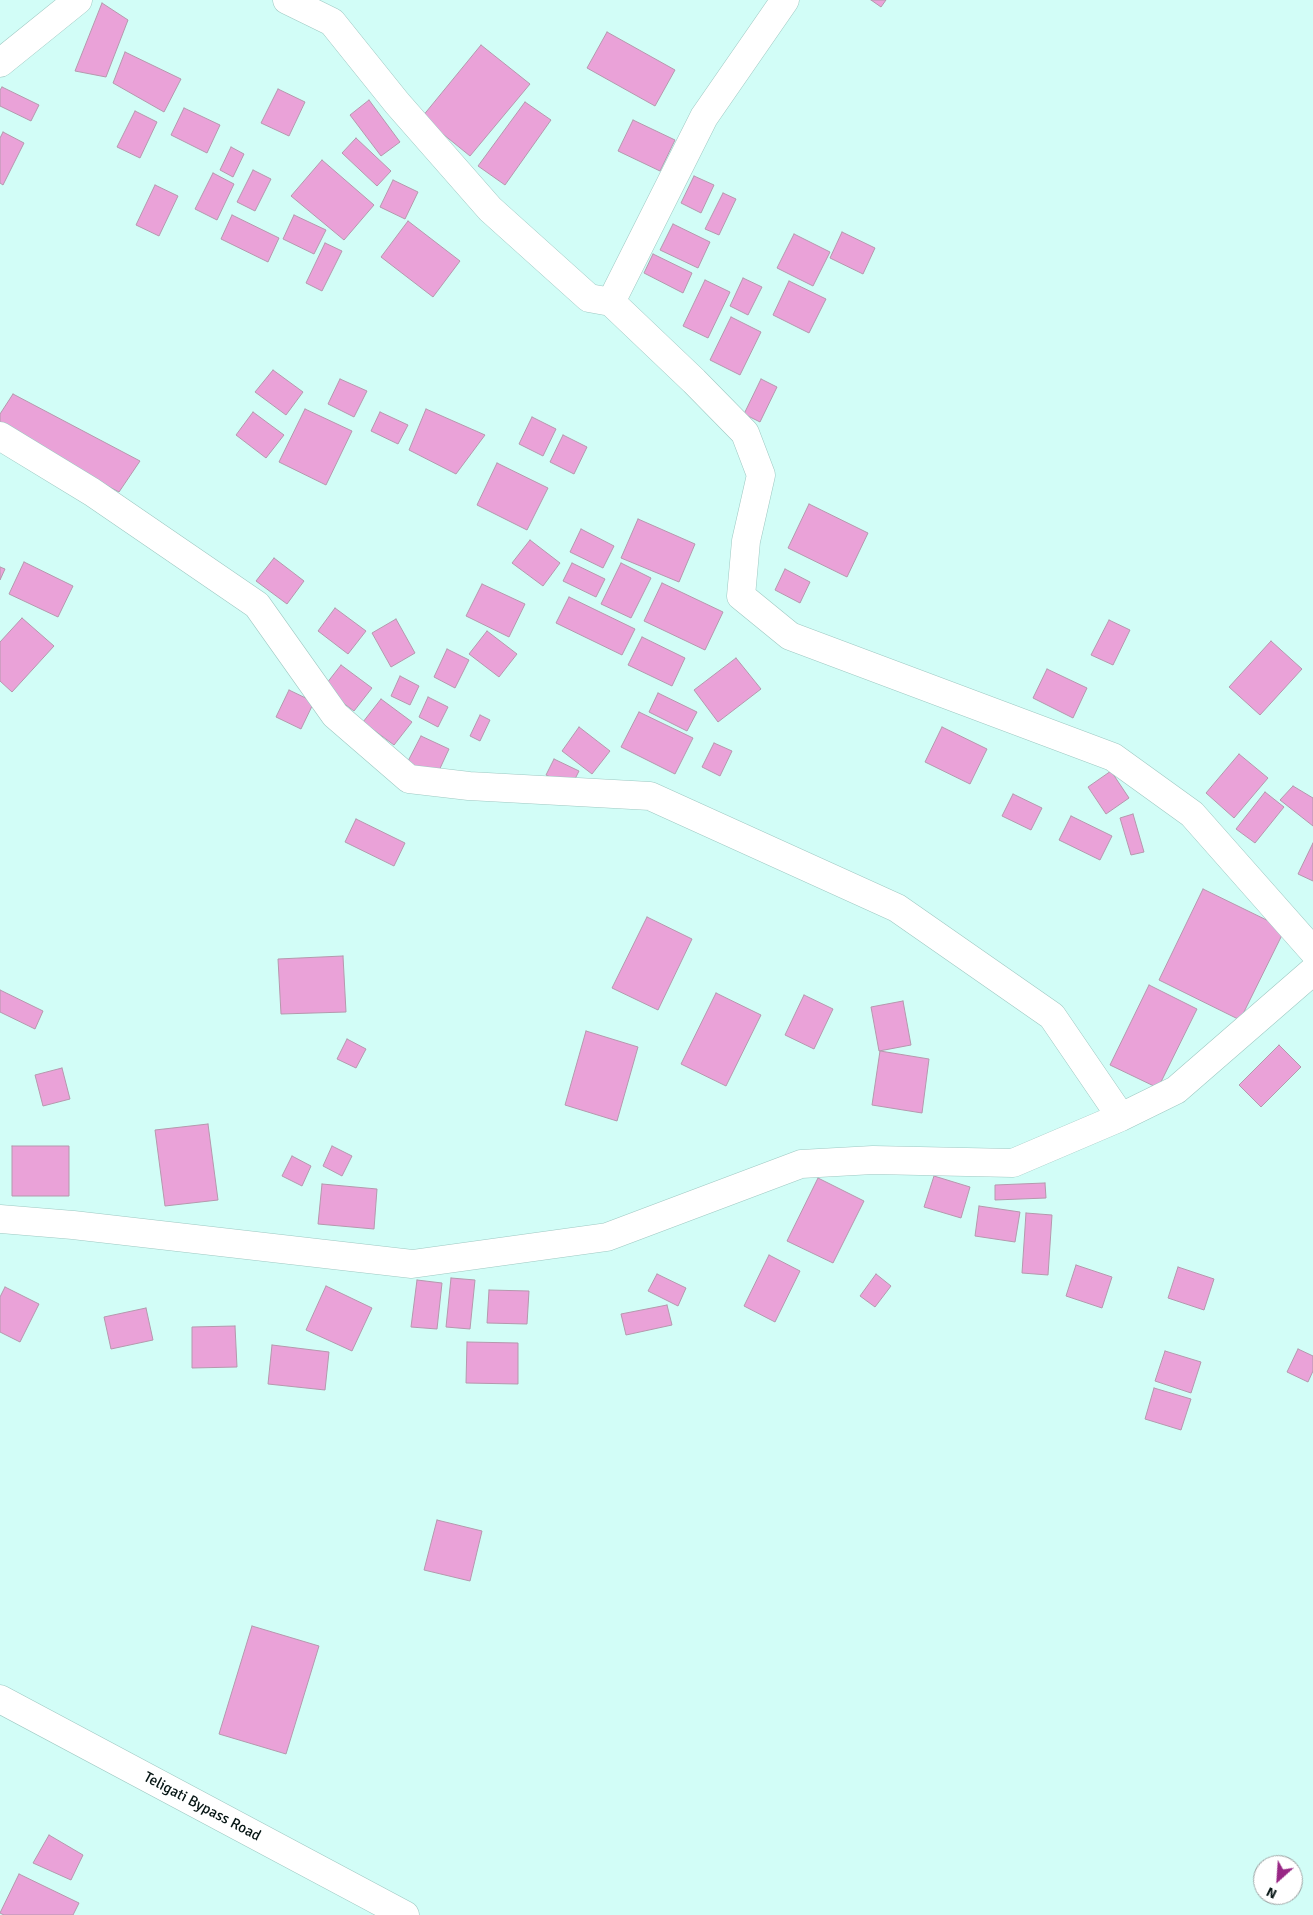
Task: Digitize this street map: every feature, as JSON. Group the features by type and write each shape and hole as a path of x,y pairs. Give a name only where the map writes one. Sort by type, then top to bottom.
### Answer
{"street":[{"path":"0,63 78,0"},
{"path":"288,0 332,22 397,103 490,210 589,298 610,302 694,381 745,433 761,474 746,541 741,596 790,636 1113,756 1192,814 1313,952"},
{"path":"610,302 704,117 785,0"},
{"path":"0,436 92,492 257,605 335,715 408,779 469,786 650,796 897,908 1052,1016 1121,1117"},
{"path":"0,1219 73,1225 412,1264 607,1237 801,1164 873,1160 1013,1164 1121,1117 1176,1090 1313,971"},
{"name":"Teligati Bypass Road","path":"0,1699 405,1915"}],"building":[{"path":"871,0 886,0 881,7"},
{"path":"102,3 128,20 106,77 75,71"},
{"path":"607,32 675,70 655,106 587,68"},
{"path":"481,45 530,84 470,156 422,117"},
{"path":"125,52 181,79 164,112 113,83"},
{"path":"2,87 39,105 31,121 0,106 0,90"},
{"path":"278,89 305,102 289,136 261,123"},
{"path":"369,100 400,142 381,156 350,115"},
{"path":"525,102 551,120 505,185 478,166"},
{"path":"184,108 220,125 207,153 171,135"},
{"path":"135,111 157,122 140,158 117,147"},
{"path":"633,120 675,140 660,171 618,151"},
{"path":"3,132 24,143 3,185 0,183 0,138"},
{"path":"356,138 391,171 377,186 342,153"},
{"path":"231,147 244,154 233,177 220,170"},
{"path":"322,160 374,205 344,240 291,196"},
{"path":"253,170 271,179 255,211 237,202"},
{"path":"213,173 234,184 217,220 195,209"},
{"path":"694,176 714,185 701,213 681,203"},
{"path":"393,180 418,192 405,219 380,207"},
{"path":"155,185 178,196 159,236 136,225"},
{"path":"723,193 736,199 719,235 705,229"},
{"path":"232,215 279,238 268,262 221,239"},
{"path":"294,215 326,230 314,254 283,239"},
{"path":"408,221 460,261 433,297 381,257"},
{"path":"673,224 710,242 698,268 660,250"},
{"path":"842,232 875,248 863,274 830,258"},
{"path":"794,234 830,252 813,286 777,268"},
{"path":"325,243 342,251 322,291 306,283"},
{"path":"653,254 692,273 683,293 644,273"},
{"path":"743,278 762,287 748,315 730,306"},
{"path":"705,280 730,292 708,338 683,326"},
{"path":"789,281 826,299 809,333 773,315"},
{"path":"731,317 761,332 740,375 710,360"},
{"path":"273,370 303,392 286,415 255,392"},
{"path":"340,379 367,391 354,417 328,404"},
{"path":"761,379 777,387 760,422 744,414"},
{"path":"13,394 140,461 119,492 0,428 0,414"},
{"path":"305,409 352,431 326,485 279,462"},
{"path":"426,409 485,435 456,474 409,450"},
{"path":"253,412 284,435 266,458 236,435"},
{"path":"380,412 408,425 398,444 371,431"},
{"path":"532,417 556,429 543,456 519,444"},
{"path":"563,435 587,447 574,474 550,462"},
{"path":"497,463 548,488 527,530 477,505"},
{"path":"809,504 868,533 847,577 788,548"},
{"path":"638,519 695,544 679,582 621,558"},
{"path":"581,529 614,546 603,568 570,552"},
{"path":"530,540 560,563 543,586 512,563"},
{"path":"274,558 304,581 287,604 256,581"},
{"path":"24,562 73,586 58,617 9,594"},
{"path":"572,563 605,579 596,597 563,581"},
{"path":"621,563 651,578 631,618 601,604"},
{"path":"0,567 5,569 0,580"},
{"path":"785,569 810,582 800,603 775,590"},
{"path":"662,583 723,612 705,650 644,621"},
{"path":"482,584 525,604 509,637 466,616"},
{"path":"569,597 635,629 622,655 556,623"},
{"path":"335,608 366,631 348,654 318,631"},
{"path":"22,618 54,646 12,692 0,681 0,642"},
{"path":"396,619 415,653 391,667 372,633"},
{"path":"1109,620 1130,630 1113,665 1091,655"},
{"path":"487,631 517,654 499,677 469,654"},
{"path":"642,637 685,658 672,686 628,665"},
{"path":"1271,641 1302,669 1260,715 1229,687"},
{"path":"447,649 469,660 455,688 434,677"},
{"path":"736,658 761,689 718,722 694,690"},
{"path":"341,665 372,688 354,711 323,688"},
{"path":"1047,669 1087,688 1073,718 1033,698"},
{"path":"400,676 419,686 410,705 391,696"},
{"path":"289,690 314,702 301,729 276,717"},
{"path":"658,693 697,712 687,731 649,712"},
{"path":"428,697 448,707 438,727 419,717"},
{"path":"381,699 412,722 394,745 363,722"},
{"path":"639,712 693,738 675,774 621,747"},
{"path":"480,715 490,720 480,741 470,736"},
{"path":"579,727 610,751 592,774 562,751"},
{"path":"942,727 987,749 970,784 925,762"},
{"path":"421,736 449,749 436,777 407,763"},
{"path":"714,743 732,751 720,776 702,767"},
{"path":"1239,754 1268,778 1234,818 1206,793"},
{"path":"554,759 579,771 571,787 546,775"},
{"path":"1111,771 1129,798 1106,814 1088,787"},
{"path":"1293,786 1313,798 1313,826 1280,800"},
{"path":"1265,792 1284,807 1255,843 1236,829"},
{"path":"1013,794 1042,808 1031,830 1002,816"},
{"path":"1133,814 1144,852 1131,855 1120,818"},
{"path":"1071,816 1112,836 1100,860 1059,840"},
{"path":"356,819 405,843 394,866 345,842"},
{"path":"1313,843 1313,881 1298,874"},
{"path":"1203,889 1285,929 1240,1020 1159,980"},
{"path":"647,917 692,939 658,1010 612,988"},
{"path":"343,956 346,1012 281,1014 278,959"},
{"path":"1149,985 1197,1009 1158,1088 1110,1065"},
{"path":"0,990 43,1011 35,1029 0,1012"},
{"path":"716,993 761,1015 726,1086 681,1064"},
{"path":"804,995 833,1009 814,1049 785,1035"},
{"path":"903,1001 911,1045 879,1051 871,1007"},
{"path":"586,1031 638,1047 617,1121 565,1105"},
{"path":"347,1039 366,1049 356,1068 337,1059"},
{"path":"1279,1045 1301,1067 1261,1107 1239,1085"},
{"path":"880,1051 929,1059 922,1113 872,1105"},
{"path":"62,1068 70,1099 43,1106 35,1075"},
{"path":"208,1124 218,1200 165,1206 155,1130"},
{"path":"12,1146 69,1146 69,1196 12,1196"},
{"path":"332,1146 352,1156 342,1176 323,1166"},
{"path":"292,1156 311,1166 302,1186 282,1176"},
{"path":"934,1176 970,1187 961,1218 924,1207"},
{"path":"818,1178 864,1201 833,1263 787,1241"},
{"path":"1045,1183 1046,1198 995,1200 995,1185"},
{"path":"322,1184 377,1189 374,1229 318,1224"},
{"path":"979,1206 1020,1212 1015,1242 975,1236"},
{"path":"1026,1213 1052,1215 1048,1275 1022,1273"},
{"path":"769,1255 800,1271 775,1322 744,1306"},
{"path":"1076,1265 1112,1277 1102,1308 1066,1296"},
{"path":"1178,1267 1214,1279 1204,1310 1168,1298"},
{"path":"657,1274 686,1288 678,1306 648,1291"},
{"path":"876,1274 891,1286 875,1307 860,1296"},
{"path":"451,1278 475,1280 470,1329 446,1327"},
{"path":"417,1280 442,1283 437,1329 411,1327"},
{"path":"326,1286 372,1308 352,1351 306,1330"},
{"path":"5,1287 39,1304 20,1342 0,1332 0,1297"},
{"path":"489,1290 529,1291 527,1324 487,1323"},
{"path":"667,1305 672,1325 626,1335 621,1314"},
{"path":"146,1308 153,1340 111,1349 104,1317"},
{"path":"235,1326 237,1367 192,1368 192,1327"},
{"path":"467,1342 518,1343 518,1384 466,1383"},
{"path":"272,1345 329,1352 325,1390 268,1384"},
{"path":"1298,1349 1313,1356 1313,1371 1308,1382 1287,1372"},
{"path":"1165,1351 1201,1362 1191,1393 1155,1381"},
{"path":"1154,1388 1191,1399 1181,1430 1145,1419"},
{"path":"437,1520 482,1531 470,1581 424,1570"},
{"path":"252,1626 319,1646 286,1754 219,1734"},
{"path":"49,1835 83,1855 71,1880 33,1863"},
{"path":"19,1874 79,1903 73,1915 4,1915 0,1913"}]}
